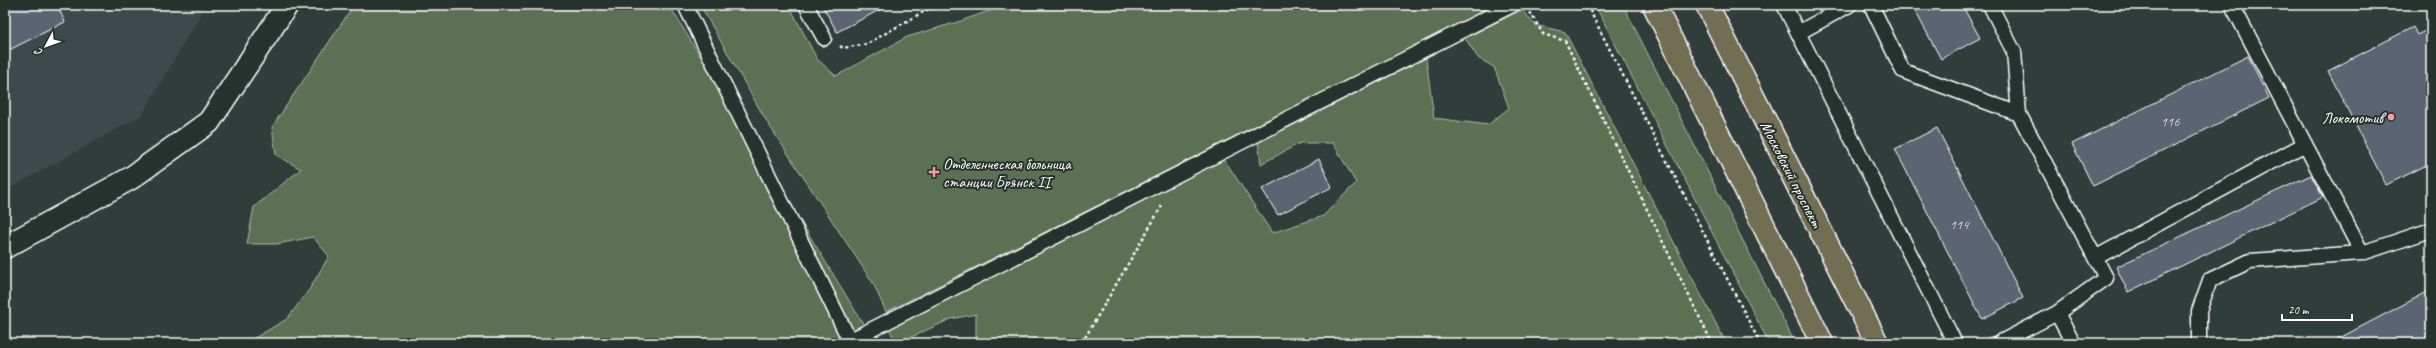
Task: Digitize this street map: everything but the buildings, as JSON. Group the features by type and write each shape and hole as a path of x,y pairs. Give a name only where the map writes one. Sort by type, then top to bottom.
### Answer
{"main road":[{"path":"1654,5 1822,343"},
{"name":"Московский проспект","path":"1707,5 1878,343"}],"street":[{"path":"5,247 131,178 209,122 287,5"}],"lane":[{"path":"685,5 849,342 1512,5"},
{"path":"806,5 824,38"},
{"path":"1784,5 1955,343"},
{"path":"1798,34 1849,5"},
{"path":"1871,5 1903,71 2019,114"},
{"path":"1990,5 2014,52 2019,114 2106,278 2057,312 1999,343"},
{"path":"2232,5 2362,253"},
{"path":"2095,258 2304,144"},
{"path":"2199,343 2199,311 2210,280 2250,261 2362,253 2431,230"},
{"path":"2057,312 2073,343"}],"path":[{"path":"824,38 843,48 867,44 935,5"},
{"path":"1587,5 1760,343"},
{"path":"1529,11 1543,34 1565,41 1712,343"},
{"path":"1082,343 1182,172"}],"shaded area":[{"path":"5,5 206,5 142,115 5,191"}],"green space":[{"path":"354,5 669,5 864,325 829,343 246,343 287,319 309,290 329,256 313,237 277,244 247,244 254,207 301,169 276,155 272,127"},
{"path":"700,5 789,5 817,59 836,76 907,37 961,21 1005,5 1497,5 886,312 873,283 767,122"},
{"path":"1595,5 1621,5 1626,11 1795,343 1769,343"},
{"path":"1522,10 1535,25 1565,32 1726,343 976,343 976,314 951,319 909,338 893,337 889,328 1224,159 1272,233 1323,216 1356,183 1333,143 1300,143 1261,164 1258,142 1426,58 1434,118 1488,125 1509,108 1494,67 1478,58 1465,38"}],"place":[{"name":"Локомотив","path":"2391,117"},
{"name":"Отделенческая больница станции Брянск II","path":"934,172"}]}
